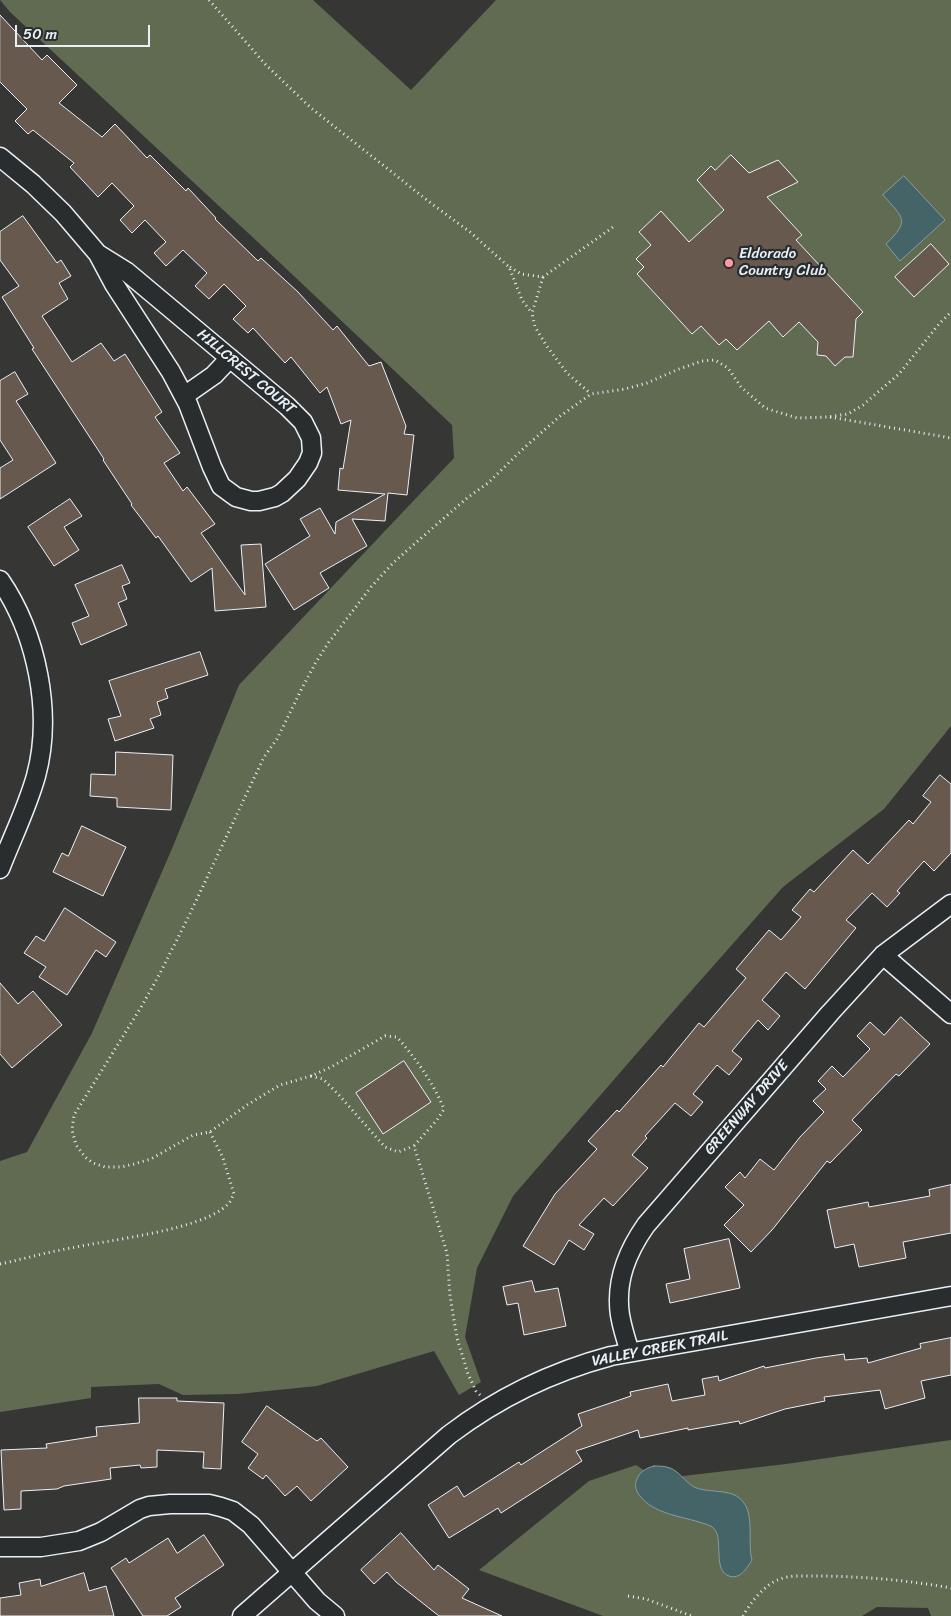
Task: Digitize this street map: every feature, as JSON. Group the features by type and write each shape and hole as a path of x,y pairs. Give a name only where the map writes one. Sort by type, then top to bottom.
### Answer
{"street":[{"name":"HILLCREST COURT","path":"0,158 33,184 63,212 98,254 114,284 171,372 184,396 221,486 242,499 259,501 282,493 297,479 308,463 312,453 311,438 303,422 128,272 98,254"},
{"path":"184,396 214,375 230,358"},
{"path":"0,580 17,608 30,641 36,666 42,721 42,742 30,796 0,869"},
{"name":"GREENWAY DRIVE","path":"630,1352 620,1317 619,1295 626,1260 638,1236 656,1212 883,955 951,904"},
{"path":"883,955 951,1014"},
{"name":"VALLEY CREEK TRAIL","path":"242,1616 435,1446 492,1405 526,1386 593,1361 630,1352 951,1296"},
{"path":"0,1547 41,1547 79,1541 101,1532 149,1506 209,1504 233,1511 242,1517 317,1601 335,1616"}],"path":[{"path":"210,0 266,65 311,108 470,232 509,266 522,274 543,277"},
{"path":"532,313 543,277 616,225"},
{"path":"509,266 522,300 532,313 535,327 546,345 567,373 591,394"},
{"path":"311,1076 323,1079 385,1147 398,1152 414,1146 444,1109 438,1092 421,1066 397,1037 385,1036 331,1067 311,1076 280,1085 247,1105 210,1132 193,1136 151,1159 121,1167 104,1167 93,1163 84,1157 76,1145 72,1130 74,1115 140,1010 158,977 264,757 277,739 301,690 329,642 371,587 393,563 501,471 559,417 591,394 647,384 679,369 702,361 715,360 728,368 741,387 765,408 797,418 848,414 864,405 898,374 951,312"},
{"path":"827,417 951,438"},
{"path":"0,1264 173,1228 201,1220 224,1207 230,1202 234,1194 223,1158 210,1132"},
{"path":"414,1146 447,1253 450,1296 457,1338 468,1374 476,1391 492,1405"},
{"path":"743,1616 762,1591 780,1579 798,1576 880,1578 951,1588"},
{"path":"628,1596 646,1599 692,1616"}],"green space":[{"name":"Eldorado Country Club","path":"0,0 313,0 411,90 496,0 951,0 951,726 884,809 783,887 513,1196 477,1268 465,1337 481,1382 459,1395 434,1351 317,1386 238,1394 183,1395 159,1384 91,1387 91,1398 0,1412 0,1161 27,1152 92,1033 171,851 239,685 454,458 452,425 10,12"},
{"path":"951,1440 951,1616 931,1616 928,1608 877,1607 862,1616 603,1616 479,1570 589,1481 636,1465 657,1479 786,1464"}],"water":[{"path":"904,176 945,220 900,261 886,244 899,229 901,219 883,195"},
{"path":"654,1466 673,1469 694,1487 732,1494 746,1506 750,1523 752,1560 740,1575 729,1576 721,1568 717,1535 712,1527 659,1510 645,1502 640,1496 636,1488 637,1479 644,1470"}],"building":[{"path":"0,15 42,60 47,55 77,85 59,103 102,137 115,124 147,158 150,155 186,191 188,188 215,219 258,261 261,258 298,292 333,330 337,326 369,366 381,362 406,426 404,434 414,435 407,495 388,493 385,521 352,519 367,546 320,573 329,588 294,610 265,564 310,536 300,519 320,508 335,534 336,522 385,494 338,490 340,468 343,469 351,420 341,424 327,387 320,393 291,357 285,363 253,328 248,333 233,319 246,306 224,284 209,299 195,286 207,273 183,250 166,266 154,253 166,242 145,220 132,233 120,220 134,206 112,183 98,197 70,167 74,163 33,130 28,134 15,121 27,109 0,82"},
{"name":"Eldorado Country Club","path":"731,155 749,173 778,160 798,182 767,197 802,235 796,240 863,312 856,319 853,357 845,357 835,366 826,356 817,355 818,342 799,322 783,337 769,321 737,350 726,339 719,345 701,326 692,334 637,274 644,267 636,259 651,245 639,232 661,211 689,242 724,210 697,180 711,166 715,170"},
{"path":"23,216 57,263 61,260 71,276 59,283 68,299 42,316 72,362 101,343 114,361 125,354 162,412 155,417 180,453 164,463 183,491 187,487 215,524 201,533 245,595 241,545 261,544 266,607 215,611 212,568 191,582 158,536 156,538 131,505 104,459 32,349 34,348 2,297 19,286 0,260 0,232"},
{"path":"931,244 949,264 914,297 895,277"},
{"path":"15,372 28,394 16,401 56,463 0,499 0,468 13,460 0,440 0,381"},
{"path":"70,499 82,516 64,527 79,550 54,566 28,527"},
{"path":"122,565 130,583 122,586 127,599 118,603 127,625 81,645 72,623 89,616 75,585"},
{"path":"200,652 208,675 165,689 168,698 157,702 161,715 150,719 154,728 115,741 108,719 121,716 109,681"},
{"path":"116,752 173,755 171,810 117,807 117,798 90,796 91,774 115,775"},
{"path":"940,775 951,784 951,853 934,871 924,861 897,891 900,893 887,907 872,893 846,920 856,928 805,989 786,972 762,1000 780,1016 768,1030 758,1020 732,1051 742,1059 729,1075 717,1065 693,1094 703,1102 691,1116 675,1103 645,1136 647,1138 632,1155 648,1168 613,1206 604,1198 579,1225 594,1234 584,1250 569,1240 554,1265 523,1246 555,1194 597,1149 588,1141 617,1110 619,1112 661,1065 663,1067 699,1023 704,1027 746,978 736,969 769,930 781,940 801,917 792,910 810,889 814,892 853,850 868,864 909,820 913,824 931,802 923,796"},
{"path":"82,826 126,847 103,896 53,872 62,853 68,856"},
{"path":"65,908 116,942 106,957 96,950 67,995 39,977 46,967 24,953 36,936 44,941"},
{"path":"0,983 18,1004 33,991 62,1025 12,1068 0,1054"},
{"path":"901,1017 930,1044 899,1076 896,1074 852,1120 862,1130 830,1163 827,1161 772,1230 751,1252 724,1225 744,1205 725,1187 740,1172 745,1178 760,1159 774,1170 800,1137 824,1112 813,1101 826,1089 818,1081 832,1066 843,1077 870,1049 857,1036 870,1022 884,1035"},
{"path":"404,1061 431,1102 383,1134 356,1093"},
{"path":"951,1185 951,1233 903,1242 906,1258 859,1267 854,1244 835,1248 827,1210 868,1202 869,1207 930,1196 929,1190"},
{"path":"729,1239 740,1288 670,1303 666,1284 690,1279 684,1249"},
{"path":"532,1281 535,1292 558,1288 566,1326 524,1335 518,1303 507,1305 503,1287"},
{"path":"951,1338 951,1375 921,1381 925,1398 885,1409 880,1390 824,1397 825,1401 785,1409 740,1424 739,1421 688,1430 688,1428 640,1438 638,1430 576,1451 582,1461 501,1513 498,1508 449,1538 428,1505 457,1486 464,1497 519,1462 521,1465 582,1426 578,1414 631,1396 630,1392 668,1384 672,1401 705,1395 702,1379 718,1376 719,1381 764,1366 765,1368 844,1354 845,1360 867,1358 868,1363 921,1348 920,1344"},
{"path":"139,1398 177,1398 177,1401 224,1403 221,1469 203,1468 204,1452 157,1450 157,1467 141,1468 140,1465 110,1468 111,1479 64,1486 57,1489 21,1491 21,1509 4,1510 1,1450 47,1448 46,1444 97,1436 96,1427 139,1423"},
{"path":"267,1406 317,1441 321,1438 348,1467 311,1501 297,1486 285,1496 266,1475 263,1479 248,1468 258,1454 242,1442"},
{"path":"401,1533 434,1570 438,1565 469,1589 462,1598 502,1616 439,1616 396,1582 387,1572 374,1584 361,1570"},
{"path":"204,1535 224,1565 175,1598 181,1607 167,1616 143,1616 111,1568 126,1558 129,1563 168,1538 177,1553"},
{"path":"84,1573 89,1591 106,1586 114,1616 0,1616 0,1598 21,1595 19,1583 40,1579 41,1586"}],"place":[{"name":"Eldorado Country Club","path":"729,263"}]}
